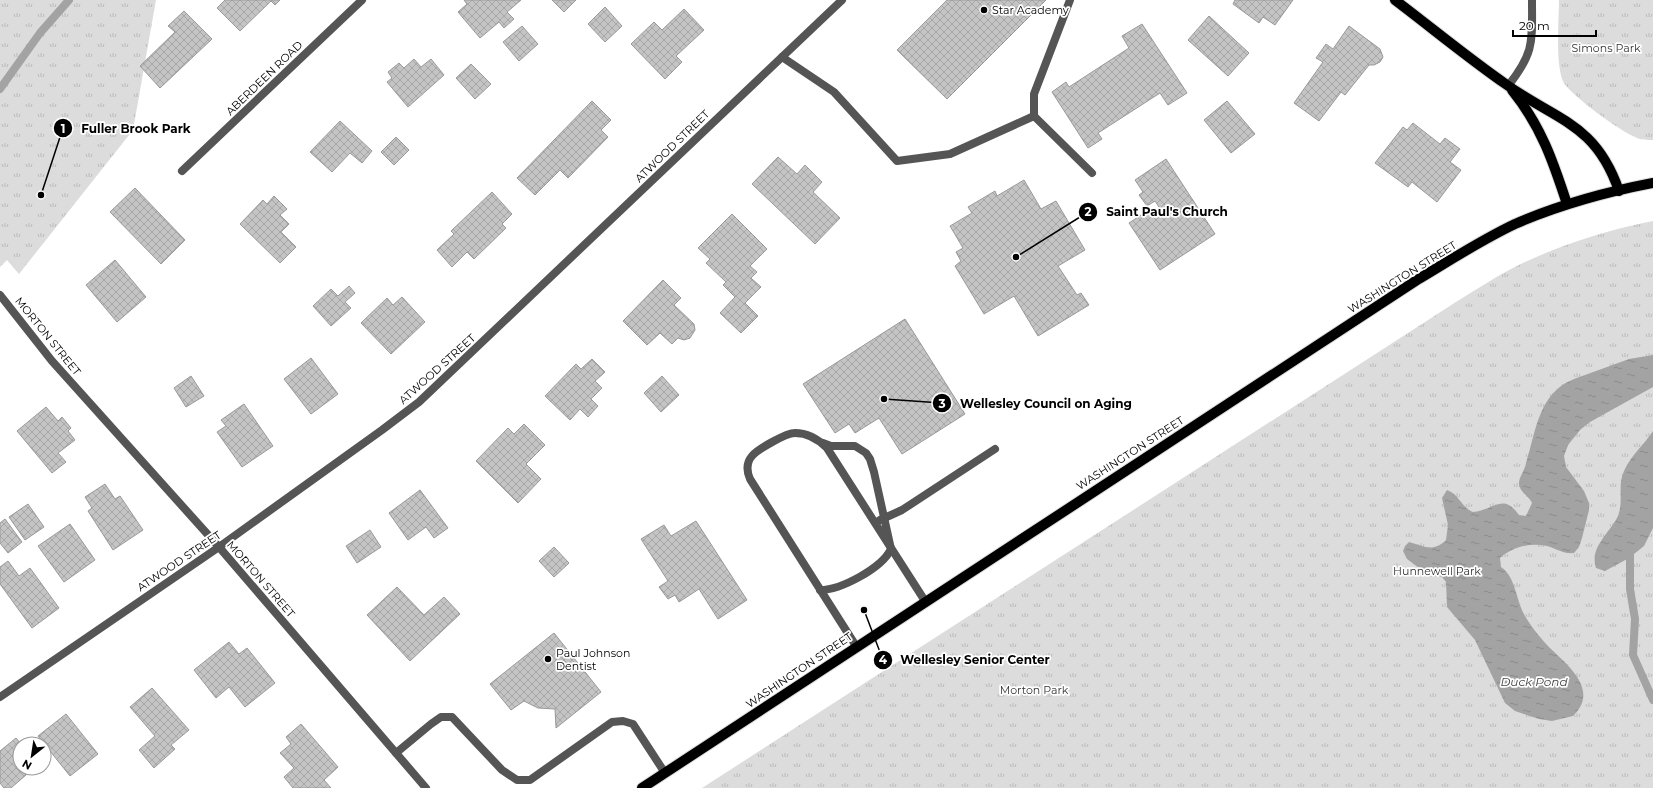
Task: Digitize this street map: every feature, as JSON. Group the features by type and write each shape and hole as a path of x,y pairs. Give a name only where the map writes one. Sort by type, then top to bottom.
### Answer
{"main road":[{"path":"1395,0 1508,86 1556,114 1586,137 1606,160 1619,191"},
{"path":"1508,86 1531,116 1540,131 1550,154 1567,204"},
{"name":"WASHINGTON STREET","path":"642,788 856,646 1417,280 1514,225 1567,204 1653,183"}],"street":[{"name":"ABERDEEN ROAD","path":"182,172 362,0"},
{"name":"ATWOOD STREET","path":"0,697 219,547 382,430 418,402 842,0"},
{"path":"1070,0 1034,94 1034,116 1092,173"},
{"path":"1508,86 1526,61 1530,47 1532,34 1532,0"},
{"path":"782,57 834,92 897,161 950,154 1034,116"},
{"name":"MORTON STREET","path":"0,295 52,361 219,547 426,788"},
{"path":"856,646 750,480 748,465 752,456 788,433 805,434 831,446 855,446 866,453 873,465 891,549"},
{"path":"820,441 827,448 925,601"},
{"path":"874,522 902,510 995,449"},
{"path":"820,590 844,584 859,576 881,561 891,549"},
{"path":"396,753 441,717 452,717 502,770 517,780 530,780 612,722 623,721 633,724 666,773"}],"green space":[{"path":"0,0 156,0 133,130 19,274 7,260 0,267"},
{"name":"Simons Park","path":"1559,0 1653,0 1653,140 1637,138 1619,128 1576,96 1564,83 1561,76 1558,55"},
{"name":"Hunnewell Park","path":"1653,221 1653,788 702,788 1490,281 1527,261 1580,240 1636,224"}],"water":[{"name":"Duck Pond","path":"1653,355 1653,387 1590,422 1580,430 1568,445 1564,456 1566,467 1584,491 1589,503 1589,510 1579,547 1574,553 1570,553 1547,546 1528,545 1516,548 1500,558 1501,567 1510,577 1522,610 1528,620 1552,650 1567,664 1579,680 1583,689 1583,698 1580,707 1573,716 1552,721 1539,719 1515,711 1505,703 1475,640 1447,607 1446,582 1442,577 1423,571 1407,559 1403,551 1409,542 1424,547 1433,547 1446,540 1448,525 1442,498 1447,490 1454,494 1469,510 1473,512 1503,503 1513,508 1519,515 1526,516 1532,503 1519,486 1519,481 1540,415 1553,394 1562,385 1574,379 1629,359"},
{"path":"1653,431 1653,528 1644,546 1629,558 1605,571 1596,568 1595,553 1601,540 1618,516 1620,510 1621,482 1624,471 1630,460"}],"building":[{"path":"225,0 280,0 275,5 271,1 240,31 217,8"},
{"path":"464,0 521,0 507,12 514,19 504,28 499,22 480,38 458,12 467,4"},
{"path":"552,0 576,0 564,12"},
{"name":"Star Academy","path":"947,0 1046,0 947,99 897,50"},
{"path":"1235,0 1293,0 1275,25 1263,17 1259,23 1233,4"},
{"path":"605,7 622,26 605,42 588,24"},
{"path":"684,9 704,30 676,56 682,62 665,79 631,44 654,22 662,30"},
{"path":"184,11 212,39 160,88 140,66 175,32 168,26"},
{"path":"1209,16 1249,53 1228,76 1188,40"},
{"path":"1142,24 1187,93 1168,105 1160,93 1098,133 1102,139 1088,148 1052,92 1066,82 1069,87 1129,48 1122,36"},
{"path":"522,26 538,44 519,61 503,42"},
{"path":"1349,26 1380,49 1383,57 1380,62 1374,65 1369,65 1345,95 1341,92 1319,121 1294,103 1323,62 1316,58 1326,44 1333,49"},
{"path":"414,59 421,67 431,59 444,75 408,107 387,82 392,78 388,72 399,63 404,68"},
{"path":"471,64 491,84 475,99 456,78"},
{"path":"592,101 611,120 601,130 608,137 568,178 560,170 535,195 517,178"},
{"path":"1227,101 1255,134 1231,153 1204,120"},
{"path":"340,121 372,151 362,163 350,153 332,172 310,152"},
{"path":"1413,123 1440,144 1445,138 1460,149 1450,162 1461,170 1437,202 1412,182 1408,187 1375,163 1403,127 1407,130"},
{"path":"396,137 409,150 394,165 381,152"},
{"path":"778,157 797,174 805,165 822,182 813,192 840,218 815,244 752,184"},
{"path":"1166,159 1215,234 1160,270 1129,223 1147,211 1150,216 1161,210 1155,201 1147,206 1139,195 1143,192 1135,180"},
{"path":"1024,180 1041,209 1056,201 1085,250 1058,266 1077,295 1081,293 1089,305 1038,336 1014,296 984,314 955,266 961,261 956,252 963,248 950,226 972,213 968,207 995,191 997,196"},
{"path":"135,188 185,240 161,264 110,212"},
{"path":"492,192 512,214 502,224 506,228 474,259 467,252 452,267 437,250 454,234 451,231"},
{"path":"274,196 287,209 280,215 289,224 281,232 296,247 280,263 240,224 263,200 267,204"},
{"path":"732,214 767,249 750,266 757,272 751,278 761,287 745,303 758,316 741,333 720,313 735,297 723,285 726,282 706,263 710,259 698,248"},
{"path":"115,260 146,297 117,322 86,285"},
{"path":"663,280 681,298 674,305 694,324 695,330 690,338 684,340 678,338 672,344 660,333 647,345 623,321"},
{"path":"349,286 355,293 345,302 351,308 331,326 313,306 331,289 338,296"},
{"path":"402,297 425,322 391,354 361,323 387,298 393,305"},
{"path":"905,319 965,414 902,454 879,418 855,433 849,424 835,433 803,384"},
{"path":"311,358 338,394 311,414 284,379"},
{"path":"592,359 605,372 595,381 602,388 591,399 598,406 588,417 580,409 570,420 545,396 576,364 581,369"},
{"path":"191,376 204,396 186,407 174,388"},
{"path":"662,376 679,395 661,412 644,393"},
{"path":"244,404 273,446 242,467 217,432 226,426 221,420"},
{"path":"46,407 58,421 62,417 71,428 68,431 75,440 58,453 66,462 52,473 17,431"},
{"path":"524,424 545,445 526,464 541,479 518,503 476,461 508,428 514,434"},
{"path":"105,484 115,499 120,496 143,530 113,550 88,511 92,508 85,497"},
{"path":"420,490 448,528 434,538 426,527 408,540 389,513"},
{"path":"28,504 44,527 25,540 9,517"},
{"path":"5,519 22,542 8,553 0,543 0,523"},
{"path":"696,521 747,600 718,619 699,589 679,602 675,595 668,599 659,587 668,581 641,539 664,525 671,536"},
{"path":"70,524 95,560 64,582 38,546"},
{"path":"370,530 381,547 357,563 346,546"},
{"path":"554,547 569,563 554,577 539,561"},
{"path":"8,561 19,576 30,568 59,608 32,628 0,584 0,567"},
{"path":"397,587 424,615 444,597 460,614 410,661 367,615"},
{"name":"Paul Johnson Dentist","path":"554,633 601,692 556,728 555,709 538,708 524,701 511,710 490,684"},
{"path":"229,642 239,654 247,648 275,683 245,707 229,687 216,698 194,670"},
{"path":"152,688 189,730 171,745 175,749 154,768 139,750 155,736 130,707"},
{"path":"66,714 98,754 70,776 52,754 52,736 38,736"},
{"path":"301,724 338,767 324,780 331,788 293,788 284,777 294,768 280,753 291,744 286,737"},
{"path":"12,741 12,776 25,776 11,788 4,788 0,783 0,751"}],"waterway":[{"path":"0,89 40,33 69,0"},
{"path":"1630,548 1630,589 1635,619 1633,655 1653,700"}],"place":[{"name":"Star Academy","path":"984,10"},
{"name":"Fuller Brook Park","path":"41,195"},
{"name":"Saint Paul's Church","path":"1016,257"},
{"name":"Wellesley Council on Aging","path":"884,399"},
{"name":"Wellesley Senior Center","path":"864,610"},
{"name":"Paul Johnson Dentist","path":"548,659"}],"park label":[{"name":"Morton Park","path":"1034,690"}]}
